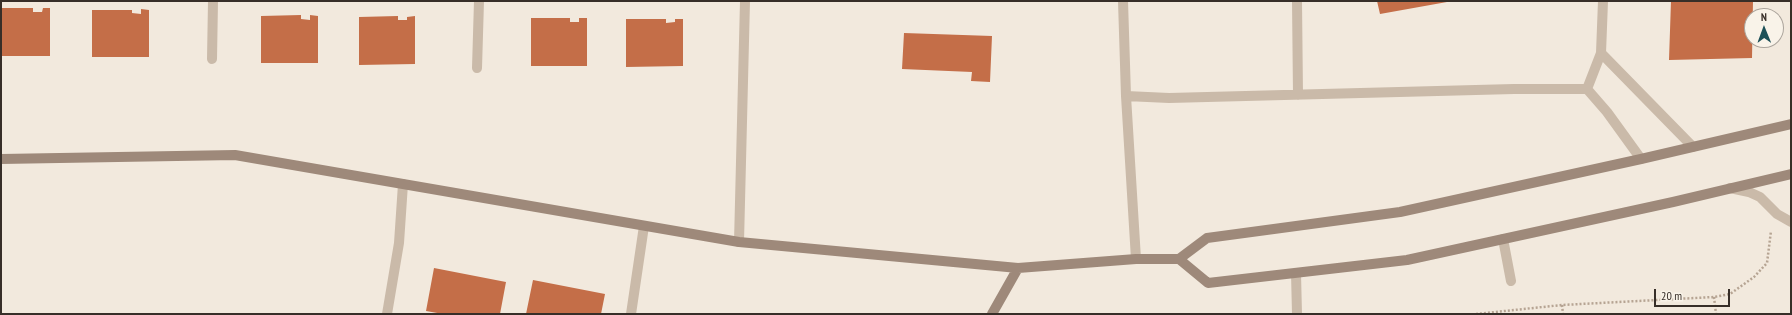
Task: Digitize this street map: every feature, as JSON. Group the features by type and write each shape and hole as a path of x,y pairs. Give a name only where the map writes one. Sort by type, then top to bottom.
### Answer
{"street":[{"path":"212,59 213,1"},
{"path":"478,68 479,1"},
{"path":"739,242 745,1"},
{"path":"1123,1 1126,96 1136,259"},
{"path":"1297,1 1298,95"},
{"path":"1587,89 1601,53 1603,1"},
{"path":"1601,53 1693,147"},
{"path":"1126,96 1169,98 1514,89 1587,89 1608,112 1642,159"},
{"path":"1,159 235,155 739,242 1018,268 1136,259 1179,259 1207,238 1400,212 1642,159 1791,124"},
{"path":"1179,259 1208,283 1407,260 1672,202 1791,174"},
{"path":"386,314 399,243 403,184"},
{"path":"1730,188 1749,192 1760,197 1777,214 1791,222"},
{"path":"631,314 644,226"},
{"path":"1503,239 1511,281"},
{"path":"992,314 1018,268"},
{"path":"1296,273 1297,314"}],"path":[{"path":"1476,314 1562,306 1714,297 1730,294 1754,277 1767,263 1770,233"},
{"path":"1714,297 1716,314"},
{"path":"1562,306 1563,314"}],"building":[{"path":"1377,1 1447,1 1447,2 1380,14"},
{"path":"1671,1 1753,1 1753,8 1744,8 1744,48 1752,48 1752,58 1669,60"},
{"path":"1,8 33,8 33,12 42,12 43,8 50,8 50,56 1,56"},
{"path":"141,9 149,10 149,57 92,57 92,10 132,10 132,13 141,14"},
{"path":"301,15 301,19 310,20 310,15 318,16 318,63 261,63 261,16"},
{"path":"398,16 398,20 407,20 407,17 415,16 415,64 359,65 359,17"},
{"path":"531,18 570,18 570,22 579,22 579,18 587,18 587,66 531,66"},
{"path":"626,19 666,19 666,23 675,22 675,19 683,19 683,66 626,67"},
{"path":"904,33 992,36 990,82 971,81 972,72 902,69"},
{"path":"434,268 506,282 500,314 443,314 426,311"},
{"path":"533,280 605,294 601,314 526,314"}]}
